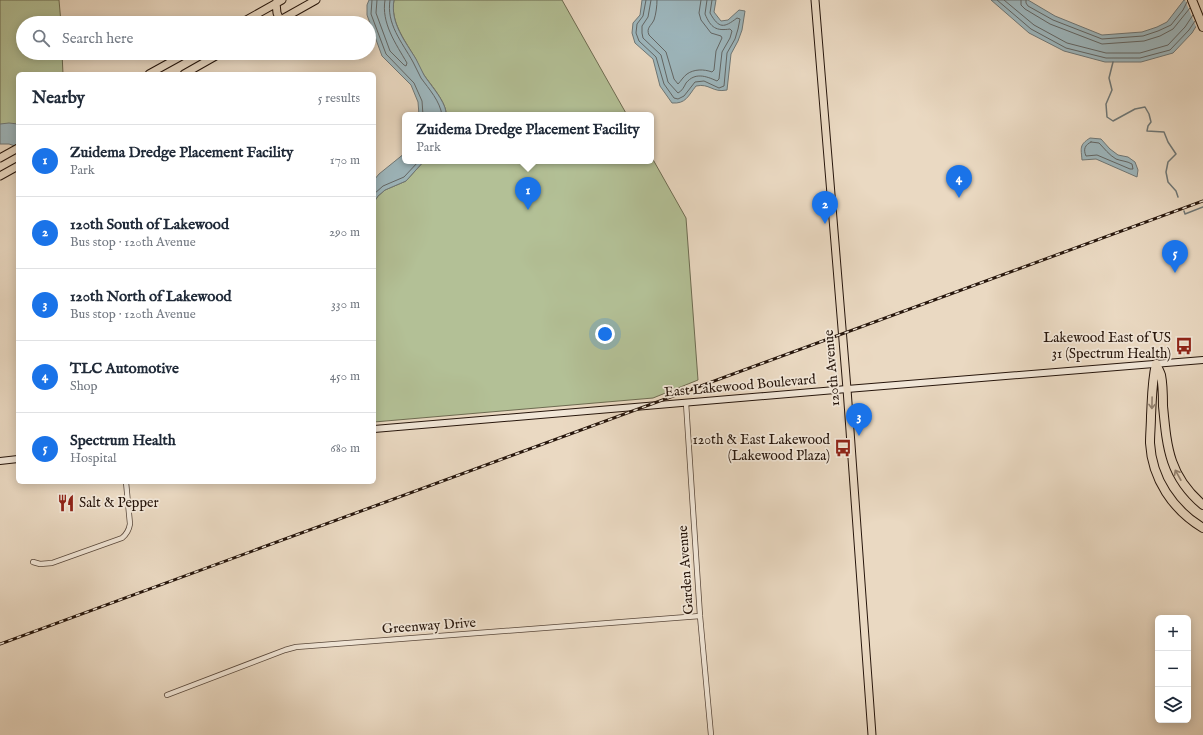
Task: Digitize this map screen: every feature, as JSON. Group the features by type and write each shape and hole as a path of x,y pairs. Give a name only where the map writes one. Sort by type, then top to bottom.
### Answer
{"highway":[{"path":"1192,0 1203,26"},
{"path":"1156,364 1161,376 1166,438 1172,462 1184,485 1203,505"},
{"path":"1156,364 1153,376 1150,436 1151,452 1155,467 1163,487 1173,503 1190,520 1203,528"}],"main road":[{"path":"287,16 316,0"},
{"name":"120th Avenue","path":"815,0 847,389 872,735"},
{"path":"277,16 279,2"},
{"path":"253,16 279,2"},
{"path":"153,72 174,60"},
{"path":"188,72 209,60"},
{"path":"0,158 16,149"},
{"path":"0,176 16,167"},
{"name":"East Lakewood Boulevard","path":"376,429 1203,360"},
{"path":"0,461 16,459"}],"street":[{"name":"Garden Avenue","path":"686,403 700,616 711,735"},
{"path":"32,562 40,564 52,563 122,538 126,535 130,524 126,484"},
{"name":"Greenway Drive","path":"167,695 296,647 700,616"}],"green space":[{"path":"0,0 59,0 60,16 16,16 16,60 62,60 63,72 16,72 16,133 0,136"},
{"path":"394,0 562,0 625,112 446,112 444,105 423,73 402,36 396,22 393,8"},
{"path":"654,161 686,218 698,380 653,398 376,422 376,199 385,190 406,181 421,164 654,164"}],"water":[{"path":"369,0 394,0 394,16 399,31 424,75 444,105 446,112 419,112 418,102 411,85 382,56 376,40 376,16 367,16 367,5"},
{"path":"642,0 716,0 714,12 721,21 728,20 739,10 745,11 742,30 731,54 727,90 722,91 701,85 696,86 684,101 672,103 660,86 653,59 635,43 632,33 633,23 640,15"},
{"path":"991,0 1028,0 1055,16 1102,35 1142,32 1157,27 1167,22 1184,0 1203,0 1203,15 1192,33 1173,53 1141,62 1105,62 1064,51 1029,33"},
{"path":"0,124 16,124 16,146 9,144 0,144"},
{"path":"1090,138 1101,139 1118,155 1128,157 1135,162 1138,170 1137,177 1096,159 1082,160 1082,145"},
{"path":"402,155 402,164 421,164 406,181 385,190 376,199 376,178"}],"pier":[{"path":"1185,0 1203,0 1203,19 1197,29"}],"waterway":[{"path":"1113,62 1109,78 1112,90 1106,104 1107,117 1113,121 1135,109 1145,107 1151,122 1147,131 1164,132 1168,142 1176,154 1168,162 1166,172 1168,182 1176,191 1178,197"},
{"path":"1184,211 1185,214 1203,207"}],"railway":[{"path":"0,644 1203,201"}],"place":[{"name":"TLC Automotive","path":"959,198"},
{"name":"Zuidema Dredge Placement Facility","path":"528,210"},
{"name":"120th South of Lakewood","path":"825,224"},
{"name":"Spectrum Health","path":"1175,273"},
{"name":"Lakewood East of US 31 (Spectrum Health)","path":"1184,346"},
{"name":"120th North of Lakewood","path":"859,436"},
{"name":"120th & East Lakewood (Lakewood Plaza)","path":"843,448"},
{"name":"Salt & Pepper","path":"66,503"}]}
